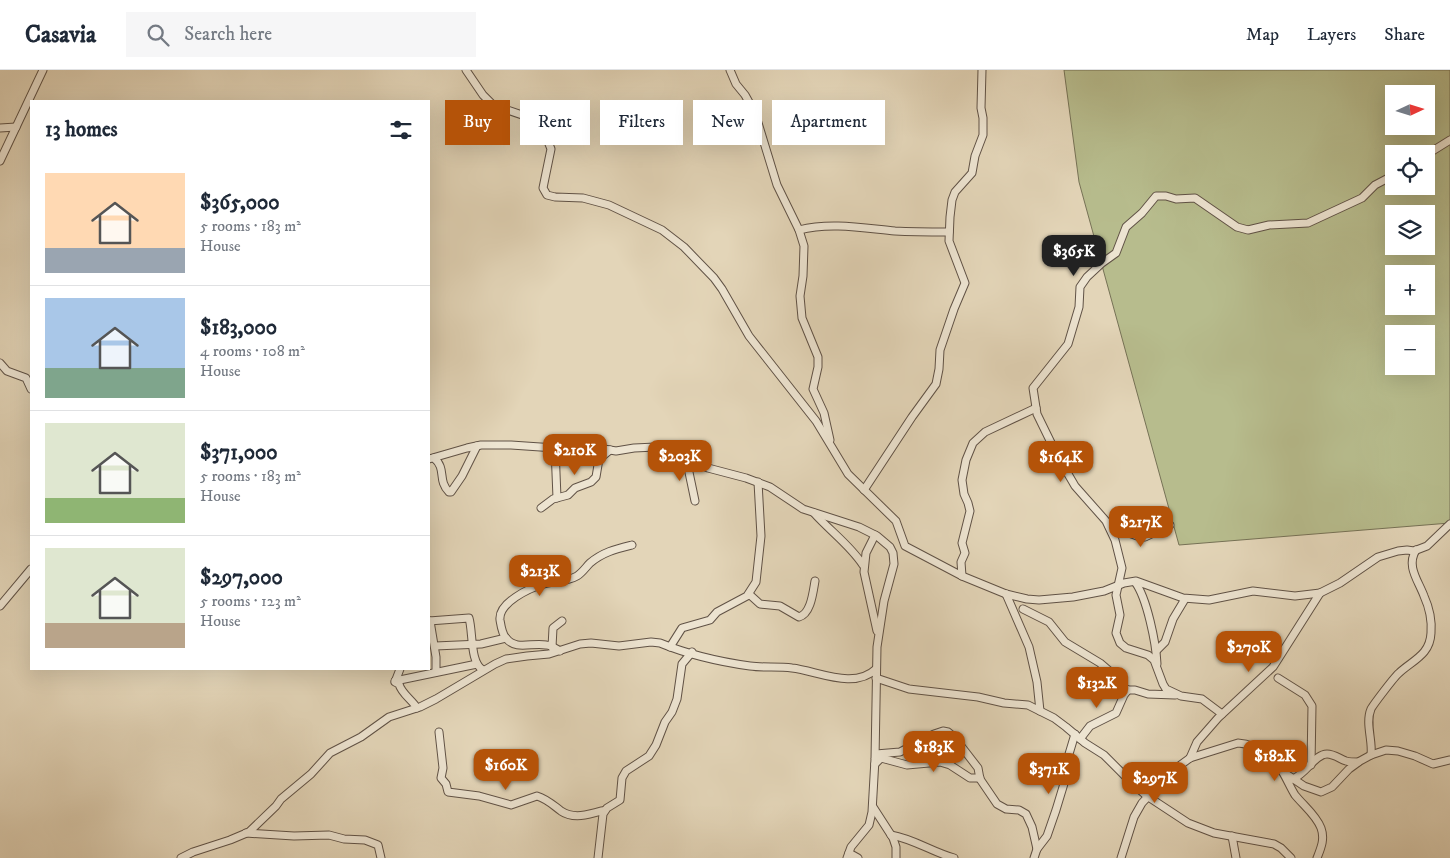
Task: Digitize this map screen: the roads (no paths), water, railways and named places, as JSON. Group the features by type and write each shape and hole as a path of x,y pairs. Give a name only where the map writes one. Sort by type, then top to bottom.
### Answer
{"street":[{"path":"0,161 43,70"},
{"path":"466,70 483,95 493,105 528,117 543,129 551,149 543,188 547,195 583,198 618,209 662,230 684,247 722,289 749,336 816,421 848,474 896,521 905,546 962,576 1006,594 1036,600 1072,597 1104,591 1119,585 1135,582 1185,598 1209,600 1261,591 1295,596 1320,593 1333,588 1378,557 1398,551 1414,551 1427,546 1450,524"},
{"path":"730,70 736,84 755,113 777,185 799,230 804,246 800,296 802,318 818,357 813,389 824,413 831,446"},
{"path":"864,490 937,380 940,350 965,283 949,241 949,232 952,200 955,192 972,173 975,156 983,135 984,118 981,108 982,70"},
{"path":"0,128 16,127"},
{"path":"1435,149 1450,140"},
{"path":"1158,666 1148,655 1123,646 1118,638 1116,633 1120,615 1116,595 1122,573 1122,564 1115,540 1109,526 1070,478 1040,421 1033,388 1070,340 1074,319 1079,307 1081,286 1095,268 1116,253 1126,227 1142,213 1156,196 1176,199 1195,198 1237,227 1248,230 1277,224 1308,223 1362,198 1375,185 1385,180"},
{"path":"799,230 810,227 832,226 898,231 949,232"},
{"path":"0,363 7,371 26,378 30,387"},
{"path":"962,576 961,562 965,553 962,543 970,511 964,494 962,480 966,460 973,443 985,432 1036,408"},
{"path":"432,458 441,464 442,478 446,488 449,492 452,492 476,446"},
{"path":"432,458 476,446 592,447 620,451 656,447 708,468 758,482 775,489 796,505 814,513 842,520 874,535 892,550 894,564 884,601 878,636 876,754 872,807 869,825 848,855 858,858"},
{"path":"555,448 556,498"},
{"path":"541,508 556,498 568,495 575,488 591,482 594,479 599,459 610,450"},
{"path":"686,458 695,501"},
{"path":"670,647 682,628 707,621 717,612 744,598 749,594 756,582 761,536 758,482"},
{"path":"814,513 854,551 864,566"},
{"path":"1109,526 1145,537 1170,524"},
{"path":"874,535 866,553 864,572 878,636"},
{"path":"560,651 545,644 516,645 506,638 501,627 501,610 506,604 531,588 569,580 577,576 588,564 608,551 632,545"},
{"path":"1371,755 1369,719 1372,708 1396,675 1422,654 1430,644 1430,614 1425,596 1415,578 1411,562 1416,550"},
{"path":"0,606 30,570"},
{"path":"749,594 760,604 780,606 796,617 802,617 807,611 816,581"},
{"path":"1135,582 1143,598 1163,684 1166,689 1181,696"},
{"path":"1190,758 1197,742 1222,714 1273,667 1320,593"},
{"path":"1006,594 1029,646 1040,710"},
{"path":"1156,650 1166,641 1173,620 1185,598"},
{"path":"1016,618 1023,609 1036,600"},
{"path":"1023,609 1049,622 1065,642 1100,663 1114,675 1120,686 1128,690 1148,694 1181,696 1202,700 1222,714"},
{"path":"430,621 469,618 472,645 478,668 483,670"},
{"path":"552,647 553,628 562,620"},
{"path":"430,625 435,646 436,672"},
{"path":"435,646 472,645 506,638"},
{"path":"180,858 246,834 330,753 361,737 389,717 436,700 483,670 506,659 550,654 591,643 620,646 651,642 714,659 749,666 789,667 842,678 866,677 876,669"},
{"path":"440,732 443,768 441,778 446,784 448,792 479,796 511,805 537,796 552,803 562,812 577,816 605,810 620,800 622,778 626,771 649,756 654,749 665,722 675,705 679,692 682,664 692,652"},
{"path":"395,681 477,664"},
{"path":"395,681 400,670"},
{"path":"876,678 909,689 1028,705 1040,710 1054,718 1104,756 1148,796 1182,819 1214,834 1274,844 1291,858"},
{"path":"1278,678 1305,696 1312,706 1311,765"},
{"path":"395,681 399,684 400,690 418,708"},
{"path":"1034,858 1037,849 1047,836 1066,777 1069,754 1077,737 1090,726 1117,712 1128,690"},
{"path":"876,754 900,752 934,734 946,731 954,737 979,768 980,778 1000,807 1019,810 1026,814 1032,827 1037,849"},
{"path":"1121,858 1134,818 1142,803 1172,772 1190,758 1212,750 1238,744 1245,744 1267,755 1282,772 1291,789 1311,811 1321,829 1323,842 1317,858"},
{"path":"1282,772 1316,791 1326,791 1358,762 1386,750 1416,756 1433,764 1450,760"},
{"path":"1294,779 1305,772 1315,759 1321,755 1328,754 1358,762"},
{"path":"875,764 881,758 907,765 940,762 950,765 970,778 980,778"},
{"path":"872,807 891,835 896,847 896,858"},
{"path":"598,858 605,810"},
{"path":"246,834 329,835 344,839 365,840 378,845 381,858"},
{"path":"891,835 914,841 938,853 954,858"},
{"path":"1232,836 1236,858"}]}
